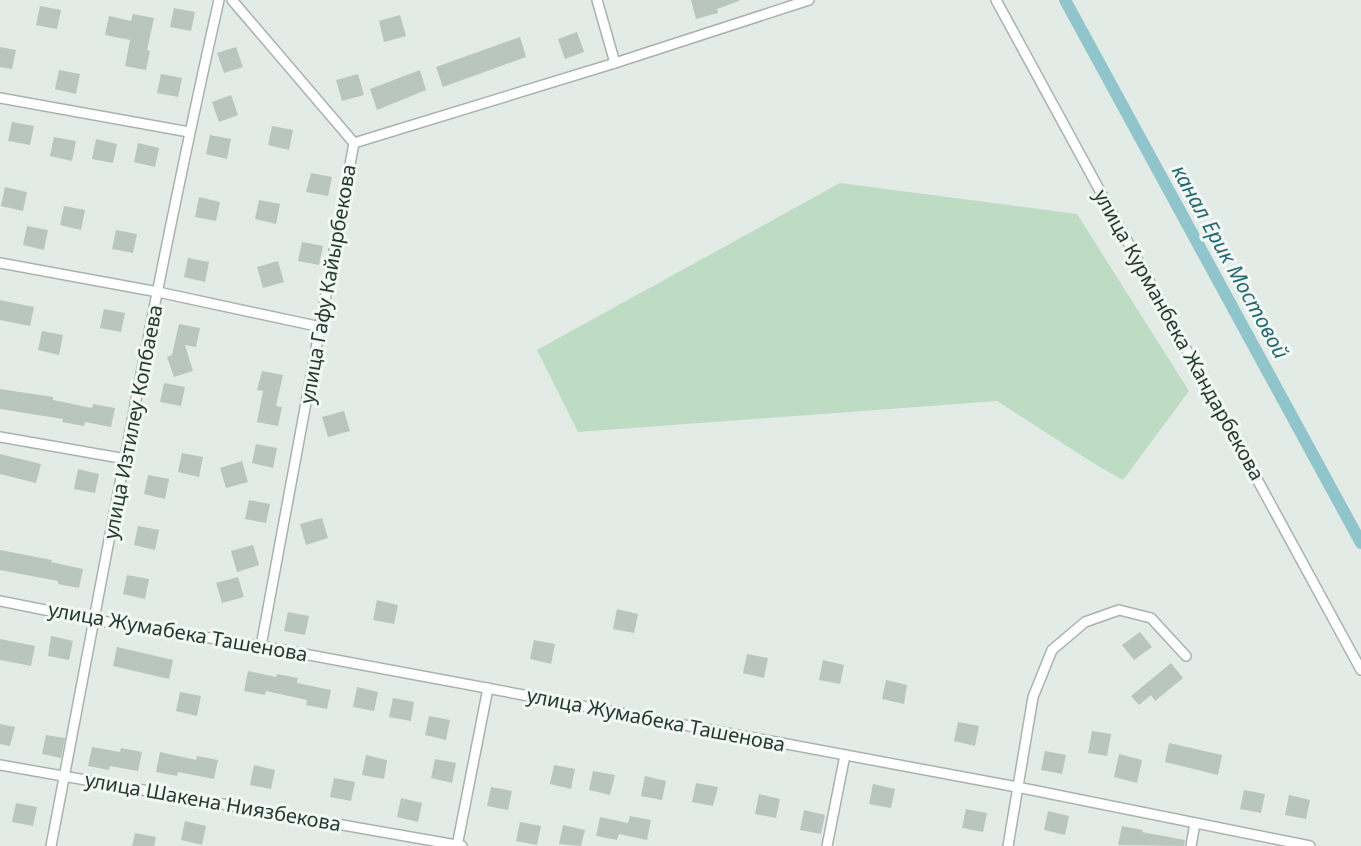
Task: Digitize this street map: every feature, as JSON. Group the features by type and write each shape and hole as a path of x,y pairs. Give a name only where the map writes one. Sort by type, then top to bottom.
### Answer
{"street":[{"name":"улица Изтилеу Копбаева","path":"51,846 189,132 219,0"},
{"path":"232,0 354,143"},
{"path":"597,0 615,63"},
{"name":"улица Гафу Кайырбекова","path":"261,646 354,143 615,63 809,0"},
{"name":"улица Курманбека Жандарбекова","path":"996,0 1361,670"},
{"path":"0,98 189,132"},
{"path":"0,263 158,292 321,327"},
{"path":"0,437 126,459"},
{"name":"улица Жумабека Ташенова","path":"0,601 94,620 261,646 488,688 1017,787 1310,846"},
{"path":"1008,846 1033,697 1052,650 1085,622 1119,610 1151,618 1186,656"},
{"path":"457,846 488,688"},
{"path":"826,846 845,755"},
{"name":"улица Шакена Ниязбекова","path":"0,765 462,846"},
{"path":"1191,846 1195,823"}],"green space":[{"path":"840,183 1077,214 1189,391 1123,480 997,401 578,432 537,350"}],"building":[{"path":"691,0 739,1 717,9 718,13 696,19"},
{"path":"40,6 61,10 57,29 36,25"},
{"path":"174,8 195,12 191,31 170,27"},
{"path":"133,14 154,18 147,50 150,51 146,70 125,66 130,40 105,35 109,16 131,21"},
{"path":"400,15 406,36 384,42 379,21"},
{"path":"577,32 584,52 565,59 558,39"},
{"path":"520,37 526,57 443,87 436,67"},
{"path":"0,47 16,50 12,69 0,67"},
{"path":"236,47 243,67 224,73 217,53"},
{"path":"59,70 80,74 76,94 55,89"},
{"path":"420,70 426,90 377,110 370,89"},
{"path":"161,74 182,78 178,97 157,93"},
{"path":"358,74 364,95 342,101 336,80"},
{"path":"231,95 238,115 219,122 212,102"},
{"path":"12,122 34,126 30,145 8,141"},
{"path":"272,126 293,130 289,150 268,145"},
{"path":"210,135 231,139 227,159 206,154"},
{"path":"54,137 76,141 72,161 50,156"},
{"path":"96,139 117,144 113,163 92,159"},
{"path":"138,143 159,148 155,167 134,162"},
{"path":"311,173 332,177 328,196 306,192"},
{"path":"5,187 27,192 23,211 1,206"},
{"path":"199,197 220,202 216,221 195,217"},
{"path":"259,200 280,204 276,224 255,219"},
{"path":"64,206 85,210 81,230 60,225"},
{"path":"27,226 48,230 44,250 23,245"},
{"path":"116,230 137,234 133,253 112,249"},
{"path":"302,242 323,246 319,265 298,261"},
{"path":"188,258 209,262 205,282 184,277"},
{"path":"278,261 284,282 263,288 257,267"},
{"path":"0,300 34,307 30,326 0,320"},
{"path":"104,309 125,313 121,332 100,328"},
{"path":"179,324 200,328 196,347 185,345 193,371 174,377 167,357 172,355"},
{"path":"42,331 63,335 59,355 38,350"},
{"path":"262,371 283,375 276,406 282,407 278,426 257,422 263,391 257,390"},
{"path":"164,383 185,387 181,406 160,402"},
{"path":"0,389 53,397 53,400 92,408 93,404 115,408 111,427 85,422 84,426 62,422 63,419 0,409"},
{"path":"344,411 350,431 328,437 322,417"},
{"path":"256,444 277,448 273,468 252,463"},
{"path":"182,453 203,457 199,477 178,472"},
{"path":"0,454 41,464 36,483 0,474"},
{"path":"242,461 248,482 226,488 220,468"},
{"path":"78,469 99,474 95,493 74,489"},
{"path":"148,475 169,479 165,499 144,494"},
{"path":"249,500 270,504 266,523 245,519"},
{"path":"322,518 328,538 306,545 300,524"},
{"path":"138,526 159,530 155,550 134,545"},
{"path":"253,545 259,565 237,572 231,551"},
{"path":"0,550 52,560 51,562 83,569 79,588 58,584 58,581 0,570"},
{"path":"127,575 149,579 145,599 123,594"},
{"path":"238,577 244,597 222,603 216,583"},
{"path":"377,600 398,605 394,624 373,620"},
{"path":"617,609 638,614 634,633 613,629"},
{"path":"288,612 309,616 305,635 284,631"},
{"path":"1140,632 1152,647 1134,660 1122,645"},
{"path":"51,636 73,641 69,660 48,656"},
{"path":"0,639 35,646 31,666 0,660"},
{"path":"534,640 555,644 551,664 530,659"},
{"path":"117,647 173,660 169,679 113,666"},
{"path":"747,654 768,658 764,678 743,673"},
{"path":"823,660 844,665 840,684 819,680"},
{"path":"1171,663 1183,678 1155,701 1151,695 1139,705 1131,696"},
{"path":"248,671 276,677 277,674 298,678 297,683 331,690 327,709 306,705 307,700 266,691 265,695 244,691"},
{"path":"886,680 907,685 904,704 882,699"},
{"path":"357,687 378,692 374,711 353,707"},
{"path":"180,692 201,696 197,716 176,711"},
{"path":"393,698 414,702 411,721 389,717"},
{"path":"429,716 450,720 446,740 425,735"},
{"path":"958,722 979,726 975,746 954,741"},
{"path":"0,724 15,727 10,746 0,744"},
{"path":"1092,731 1111,734 1107,756 1088,753"},
{"path":"46,735 65,738 61,758 42,754"},
{"path":"1169,743 1222,755 1218,775 1165,762"},
{"path":"92,747 120,752 121,748 142,752 138,771 110,766 109,770 88,766"},
{"path":"1045,751 1066,755 1062,774 1041,770"},
{"path":"160,752 196,760 197,756 218,760 214,779 178,772 177,776 156,772"},
{"path":"1119,754 1142,760 1137,783 1114,777"},
{"path":"366,755 387,760 384,779 362,775"},
{"path":"435,759 456,763 452,783 431,778"},
{"path":"254,765 275,770 271,789 250,785"},
{"path":"554,765 575,769 571,789 550,784"},
{"path":"593,771 615,775 610,795 589,790"},
{"path":"645,776 666,781 662,800 641,796"},
{"path":"334,778 355,782 351,801 330,797"},
{"path":"696,783 718,787 713,806 692,802"},
{"path":"873,784 895,789 891,808 869,804"},
{"path":"491,787 512,791 508,810 487,806"},
{"path":"1244,790 1265,794 1261,813 1240,809"},
{"path":"759,794 780,799 776,818 755,814"},
{"path":"1289,795 1310,800 1306,819 1285,815"},
{"path":"401,798 422,803 418,822 397,817"},
{"path":"16,803 37,807 33,826 12,822"},
{"path":"966,809 987,813 983,832 962,828"},
{"path":"804,810 825,815 821,834 800,830"},
{"path":"1048,811 1069,816 1065,835 1044,830"},
{"path":"630,816 651,820 647,840 619,834 617,840 596,836 600,817 628,823"},
{"path":"185,821 206,826 202,845 181,840"},
{"path":"520,822 541,826 537,845 516,841"},
{"path":"563,825 585,830 581,846 559,844"},
{"path":"1122,826 1185,840 1184,846 1118,845"},
{"path":"135,833 156,837 154,846 132,846"}],"waterway":[{"name":"канал Ерик Мостовой","path":"1065,0 1361,543"}]}
